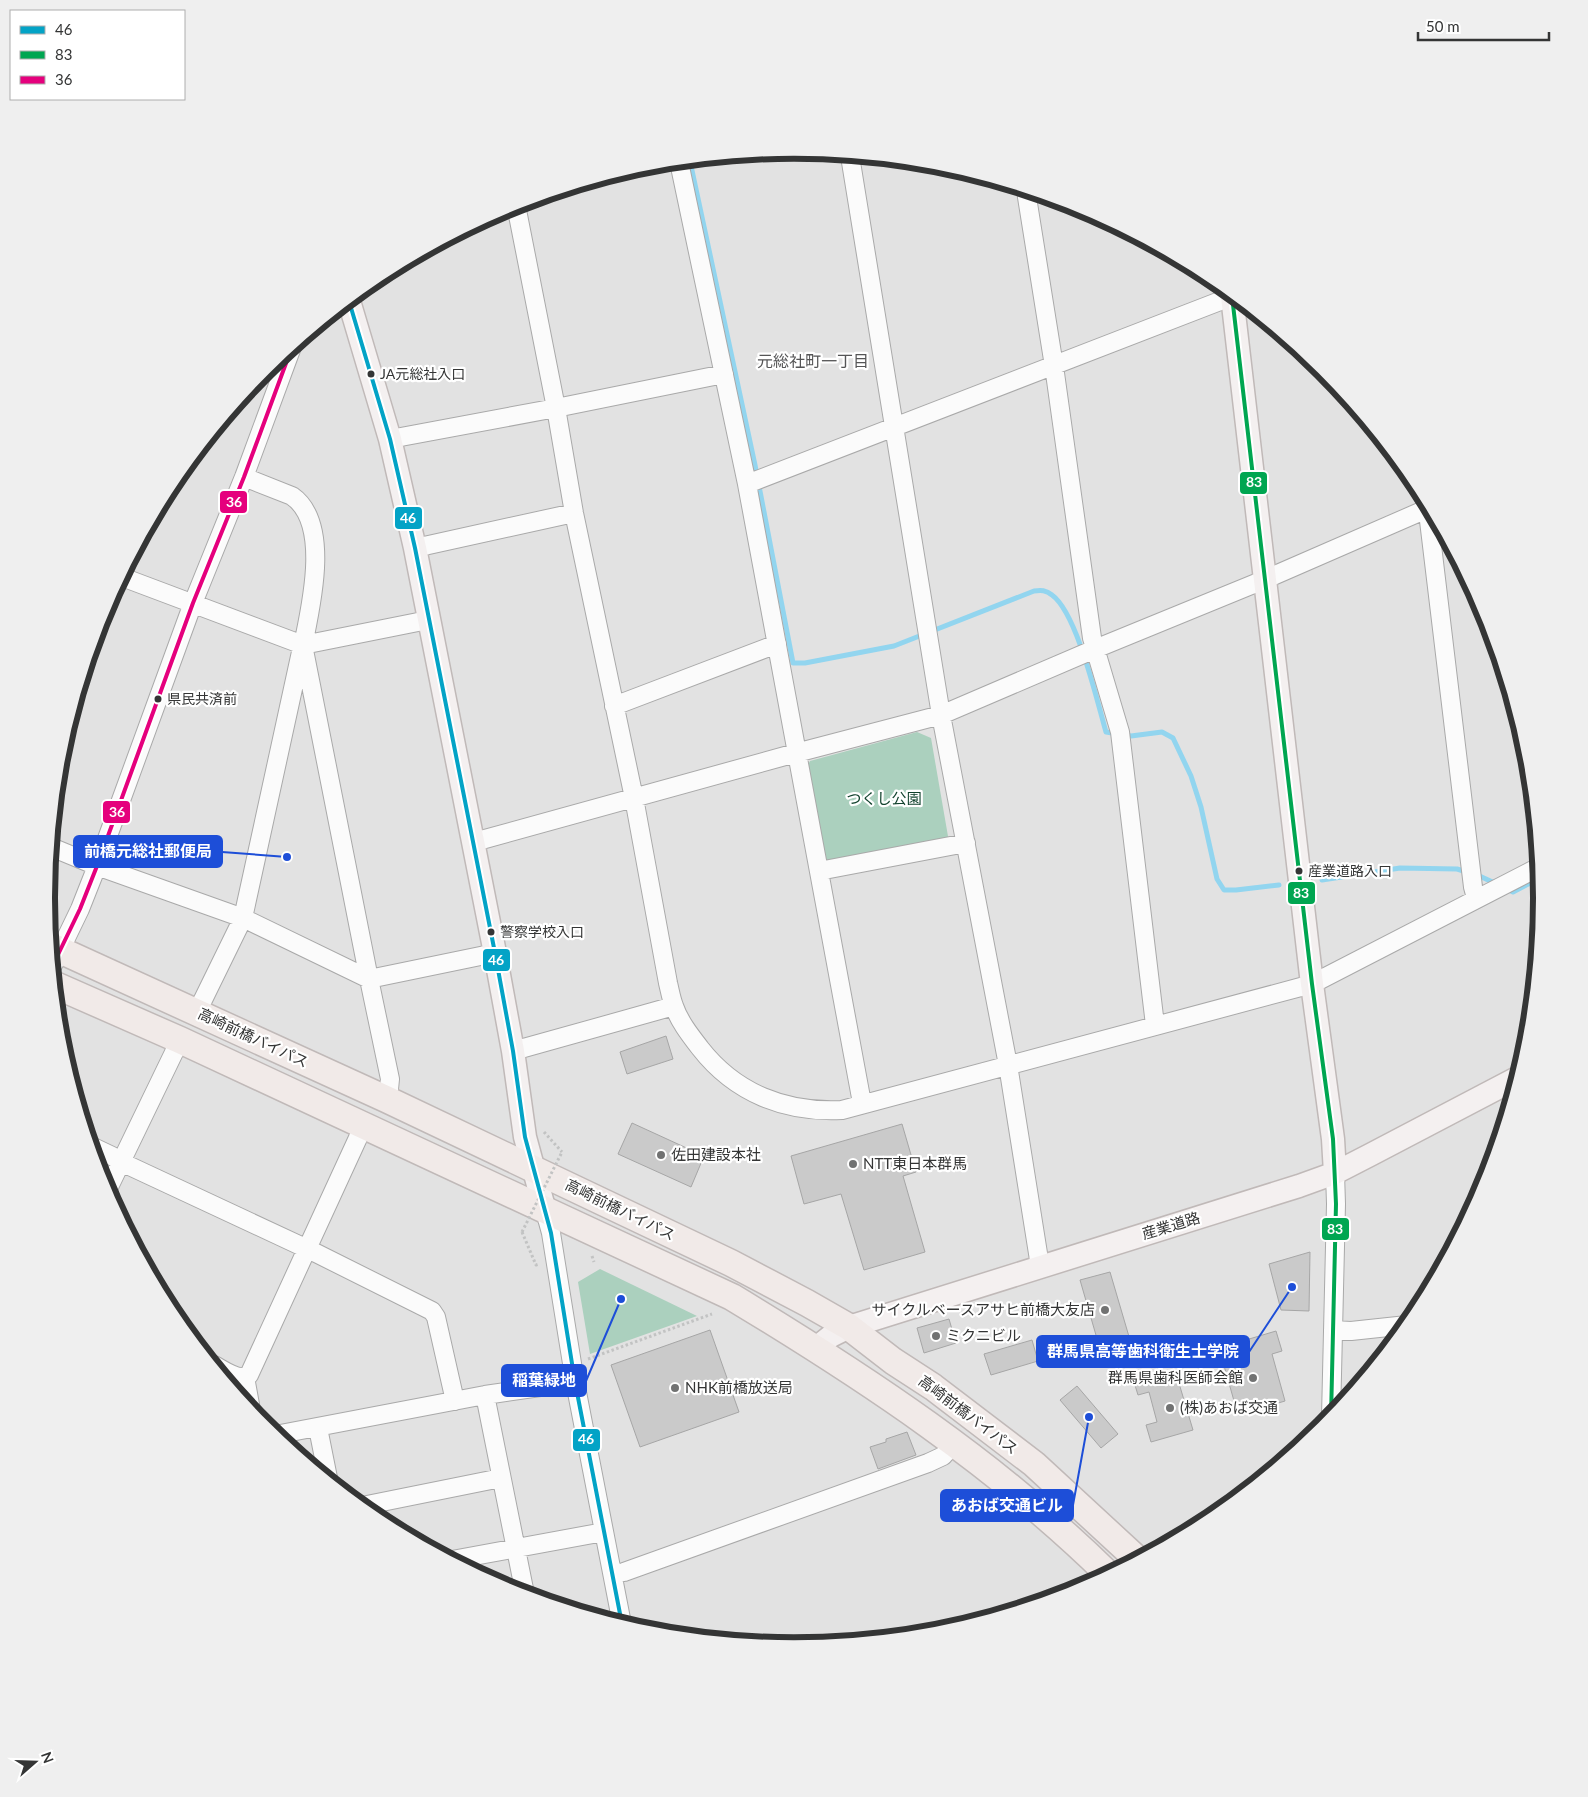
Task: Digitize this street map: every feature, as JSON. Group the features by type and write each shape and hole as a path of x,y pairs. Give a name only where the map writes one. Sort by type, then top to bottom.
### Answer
{"highway":[{"name":"高崎前橋バイパス","path":"58,956 197,1012 386,1099 731,1263 849,1328 893,1361 933,1387 1034,1464 1132,1555"},
{"name":"高崎前橋バイパス","path":"60,987 180,1040 363,1127 732,1297 884,1392 954,1443 1036,1508 1103,1569"}],"main road":[{"path":"1234,305 1312,984 1333,1139 1335,1173"},
{"path":"351,307 390,439 414,548 495,953 513,1051 521,1116 532,1168 545,1211"},
{"name":"産業道路","path":"816,1348 830,1336 849,1328 1335,1173 1510,1082"}],"street":[{"path":"851,162 941,715 1008,1065 1040,1266"},
{"path":"680,169 747,484 862,1103"},
{"path":"1027,198 1054,366 1091,630 1120,732 1155,1024"},
{"path":"518,213 556,408 574,513 634,798 668,983 674,1006 688,1034 707,1057 735,1082 757,1095 780,1104 822,1111 842,1110 1155,1024 1312,984 1532,870"},
{"path":"747,484 1226,299"},
{"path":"57,949 80,909 97,866 193,604 244,477 284,364"},
{"path":"390,439 724,374"},
{"path":"197,1012 243,918 313,598 315,538 309,517 299,501 292,496 244,477"},
{"path":"474,842 941,715 1266,579 1422,510"},
{"path":"414,548 574,513"},
{"path":"1430,522 1473,887 1476,898"},
{"path":"128,579 303,645 428,620"},
{"path":"614,706 777,644"},
{"path":"303,645 390,1079 390,1089 386,1099"},
{"path":"819,871 966,843"},
{"path":"57,849 97,866 243,918 369,979 495,953"},
{"path":"513,1051 674,1006"},
{"path":"111,1182 180,1040"},
{"path":"226,1371 240,1378 245,1378 252,1371 363,1127"},
{"path":"99,1150 432,1311 436,1317 455,1402"},
{"path":"1331,1406 1335,1173"},
{"path":"545,1211 575,1382 621,1616"},
{"path":"1333,1330 1396,1326"},
{"path":"245,1378 249,1397"},
{"path":"285,1433 486,1395 575,1382"},
{"path":"486,1395 523,1586"},
{"path":"318,1428 326,1470"},
{"path":"613,1574 928,1464 948,1451 954,1443"},
{"path":"371,1504 501,1478"},
{"path":"462,1558 604,1532"}],"path":[{"path":"540,1264 536,1265 522,1232 562,1152 542,1129"},
{"path":"588,1359 712,1314"}],"green space":[{"name":"つくし公園","path":"917,732 931,738 949,842 829,867 820,861 804,772 810,761"},
{"path":"600,1269 697,1316 590,1354 578,1282"}],"building":[{"path":"666,1036 673,1059 627,1074 620,1052"},
{"name":"佐田建設本社","path":"632,1123 704,1156 691,1187 618,1154"},
{"path":"902,1124 916,1172 903,1176 925,1252 864,1270 841,1194 804,1204 791,1156"},
{"path":"1310,1252 1309,1311 1281,1310 1269,1264"},
{"name":"サイクルベースアサヒ前橋大友店","path":"1110,1272 1130,1340 1100,1349 1080,1280"},
{"name":"ミクニビル","path":"949,1319 956,1343 924,1353 917,1328"},
{"name":"NHK前橋放送局","path":"710,1330 739,1412 640,1447 611,1365"},
{"name":"群馬県歯科医師会館","path":"1276,1331 1282,1351 1272,1354 1285,1401 1238,1415 1219,1348"},
{"path":"1032,1340 1038,1361 991,1375 984,1354"},
{"name":"(株)あおば交通","path":"1175,1370 1193,1430 1151,1442 1146,1425 1157,1422 1149,1392 1138,1395 1134,1382"},
{"path":"1077,1386 1118,1434 1101,1448 1060,1400"},
{"path":"907,1432 916,1455 878,1469 870,1447"}],"waterway":[{"path":"691,167 755,465 793,663 805,663 894,646 1034,591 1048,592 1061,605 1078,638 1106,732 1131,736 1162,732 1173,738 1191,776 1201,807 1217,879 1224,890 1279,885"},
{"path":"1322,880 1400,868 1457,869 1467,872"},
{"path":"1475,874 1497,884"},
{"path":"1507,889 1513,892 1532,882"}],"transit line":[{"name":"83","path":"1233,304 1312,984 1333,1139 1336,1204 1331,1406"},
{"name":"46","path":"351,307 390,439 415,548 495,953 513,1051 525,1137 551,1233 575,1382 620,1616"},
{"name":"36","path":"58,955 80,909 97,866 193,603 244,477 287,362"}],"place":[{"name":"JA元総社入口","path":"371,374"},
{"name":"県民共済前","path":"158,699"},
{"name":"前橋元総社郵便局","path":"287,857"},
{"name":"産業道路入口","path":"1299,871"},
{"name":"警察学校入口","path":"491,932"},
{"name":"佐田建設本社","path":"661,1155"},
{"name":"NTT東日本群馬","path":"853,1164"},
{"name":"群馬県高等歯科衛生士学院","path":"1292,1287"},
{"name":"稲葉緑地","path":"621,1299"},
{"name":"サイクルベースアサヒ前橋大友店","path":"1105,1310"},
{"name":"ミクニビル","path":"936,1336"},
{"name":"群馬県歯科医師会館","path":"1253,1378"},
{"name":"NHK前橋放送局","path":"675,1388"},
{"name":"(株)あおば交通","path":"1170,1408"},
{"name":"あおば交通ビル","path":"1089,1417"}],"district":[{"name":"元総社町一丁目","path":"813,361"}]}
